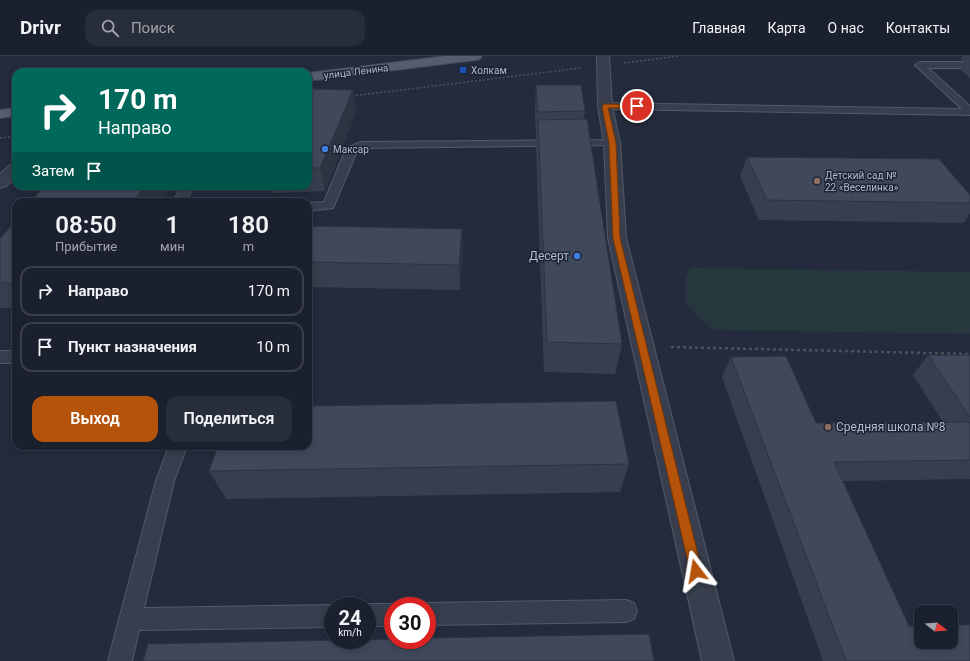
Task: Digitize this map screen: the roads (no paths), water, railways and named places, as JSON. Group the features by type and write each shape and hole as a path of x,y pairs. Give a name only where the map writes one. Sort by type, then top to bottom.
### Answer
{"main road":[{"name":"улица Ленина","path":"312,76 476,56"},
{"path":"0,114 12,112"}],"street":[{"path":"603,61 605,106 612,143 617,238 718,661"},
{"path":"0,183 12,172"}],"lane":[{"path":"970,65 917,63 970,112"},
{"path":"605,106 970,112"},
{"path":"312,207 329,205 352,149 361,145 612,143"},
{"path":"0,357 12,357"},
{"path":"120,661 165,480 176,450"},
{"path":"436,614 626,611"},
{"path":"131,619 324,616"}],"place":[{"name":"Холкам","path":"463,70"},
{"name":"Максар","path":"325,149"},
{"name":"Детский сад № 22 «Веселинка»","path":"817,181"},
{"name":"Десерт","path":"577,256"},
{"name":"Средняя школа №8","path":"828,427"}]}
